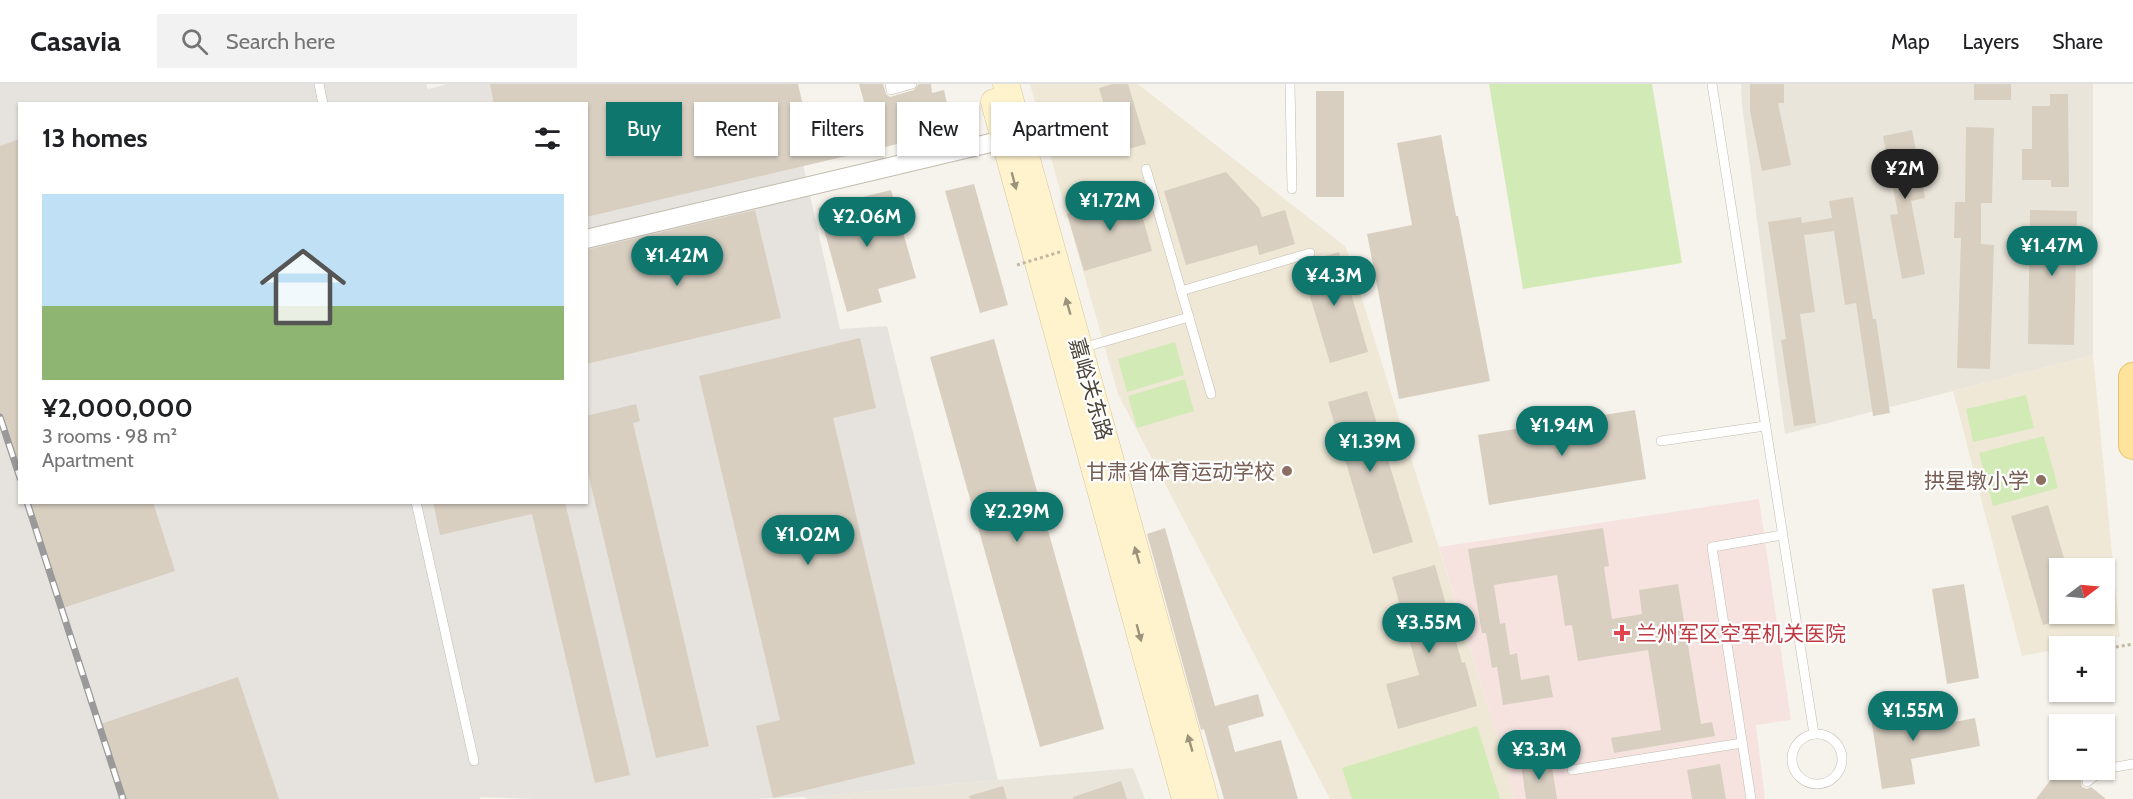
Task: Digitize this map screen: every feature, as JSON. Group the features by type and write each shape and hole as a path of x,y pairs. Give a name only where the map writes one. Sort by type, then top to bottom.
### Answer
{"main road":[{"name":"嘉峪关东路","path":"990,84 994,102"},
{"name":"嘉峪关东路","path":"1006,84 1205,799"},
{"name":"嘉峪关东路","path":"1007,156 1185,799"},
{"path":"2133,377 2133,445"}],"street":[{"path":"588,239 991,143"}],"lane":[{"path":"319,84 324,102"},
{"path":"890,84 891,90 912,84"},
{"path":"1290,84 1292,189"},
{"path":"1712,84 1814,734"},
{"path":"1146,169 1211,394"},
{"path":"1181,291 1310,253"},
{"path":"1080,349 1189,318"},
{"path":"1661,441 1765,426"},
{"path":"416,504 474,762"},
{"path":"1751,799 1712,547 1782,535"},
{"path":"1814,734 1833,739 1842,756 1837,775 1820,784 1802,779 1792,762 1793,752 1798,743 1814,734"},
{"path":"1572,770 1742,743"},
{"path":"2115,767 2133,764"}],"path":[{"path":"1017,265 1063,251"},
{"path":"2115,647 2133,644"}],"shaded area":[{"path":"0,84 426,84 428,89 448,84 785,84 790,106 790,156 801,156 840,329 887,326 998,780 805,797 752,799 480,797 480,799 0,799"},
{"name":"甘肃省体育运动学校","path":"1030,84 1138,84 1346,247 1509,775 1514,799 1330,799 1118,394 1050,156 1130,156 1130,102 1035,102"},
{"path":"1741,84 2093,84 2093,355 1785,434"},
{"name":"拱星墩小学","path":"2093,355 2112,558 2049,558 2049,624 2115,624 2115,585 2120,637 2049,636 2049,651 2022,656 1953,391"},
{"name":"兰州军区空军机关医院","path":"1759,499 1791,720 1756,725 1765,799 1514,799 1509,775 1439,547"},
{"path":"1133,768 1145,799 806,799 805,797"}],"green space":[{"path":"1489,84 1652,84 1682,263 1523,289"},
{"path":"1175,342 1184,375 1127,392 1118,359"},
{"path":"1185,379 1194,411 1137,428 1128,396"},
{"path":"2026,395 2034,428 1973,442 1966,409"},
{"path":"2044,436 2058,488 1993,506 1979,453"},
{"path":"1477,726 1500,799 1352,799 1342,768"}],"building":[{"path":"490,84 798,84 802,102 790,102 790,156 846,156 588,217 588,102 494,102"},
{"path":"859,84 883,84 886,94 890,97 914,90 919,84 931,84 932,93 944,90 947,102 897,102 897,144 885,147 885,102 864,102"},
{"path":"1113,84 1128,84 1146,144 1130,149 1130,102 1103,102 1099,88"},
{"path":"1750,84 1784,84 1784,103 1778,103 1791,165 1762,171 1750,111"},
{"path":"1974,84 2011,84 2011,100 1974,100"},
{"path":"1316,91 1344,91 1344,197 1316,197"},
{"path":"2050,94 2068,94 2069,187 2051,187 2051,180 2022,180 2022,149 2032,149 2032,106 2050,106"},
{"path":"1966,127 1994,128 1992,203 1981,203 1981,244 1994,245 1990,369 1957,368 1961,238 1954,238 1955,202 1965,202"},
{"path":"1912,130 1925,198 1911,201 1925,274 1902,279 1890,215 1898,214 1883,136"},
{"path":"1441,135 1490,381 1399,399 1367,234 1412,225 1397,143"},
{"path":"18,140 17,479 0,427 0,146"},
{"path":"1226,172 1259,208 1262,217 1285,210 1295,244 1259,255 1257,245 1186,265 1164,191"},
{"path":"974,184 1008,305 980,313 945,191"},
{"path":"891,190 916,278 878,289 882,302 847,312 818,208"},
{"path":"1136,194 1152,251 1084,271 1067,214"},
{"path":"1853,197 1873,319 1876,319 1890,413 1873,416 1856,303 1845,305 1834,231 1804,235 1815,312 1800,314 1816,423 1794,426 1781,340 1786,339 1768,222 1801,217 1802,223 1832,218 1829,201"},
{"path":"755,210 781,318 588,364 588,250"},
{"path":"2030,210 2077,211 2074,345 2028,344"},
{"path":"1339,252 1368,352 1330,363 1300,263"},
{"path":"860,338 876,408 833,418 915,764 773,798 756,726 780,720 699,376"},
{"path":"994,339 1104,729 1040,747 930,357"},
{"path":"1367,391 1413,542 1373,554 1328,402"},
{"path":"636,404 640,421 633,423 709,746 656,758 588,472 588,416"},
{"path":"1635,410 1646,479 1489,505 1478,435"},
{"path":"26,504 154,504 175,571 60,609"},
{"path":"433,504 565,504 630,775 595,783 532,514 440,535"},
{"path":"2048,505 2064,558 2049,558 2049,623 2043,625 2011,516"},
{"path":"1165,528 1215,706 1258,694 1264,716 1228,726 1235,752 1281,740 1298,799 1224,799 1204,729 1201,730 1147,534"},
{"path":"1603,528 1609,566 1604,567 1612,619 1642,614 1639,590 1678,584 1701,724 1712,722 1715,736 1614,753 1611,738 1661,730 1648,650 1578,661 1572,625 1565,626 1557,575 1494,585 1500,624 1505,623 1510,655 1517,653 1521,680 1549,675 1553,697 1503,705 1497,667 1492,668 1486,633 1482,633 1468,549"},
{"path":"1435,565 1462,663 1465,662 1477,706 1398,729 1386,684 1419,675 1392,577"},
{"path":"1964,584 1979,678 1947,684 1932,589"},
{"path":"238,677 279,799 126,799 101,724"},
{"path":"1901,699 1906,731 1975,718 1980,746 1911,759 1915,784 1882,789 1869,705"},
{"path":"1551,760 1557,799 1526,799 1521,764"},
{"path":"1720,764 1726,799 1692,799 1687,770"},
{"path":"2050,780 2081,780 2082,787 2087,789 2091,787 2106,799 2036,799"},
{"path":"1121,781 1127,799 1073,799 1073,797"},
{"path":"1003,786 1007,799 970,799 969,796"}],"railway":[{"path":"0,417 18,472"},
{"path":"28,504 123,799"}],"place":[{"name":"甘肃省体育运动学校","path":"1287,471"},
{"name":"拱星墩小学","path":"2041,480"},
{"name":"兰州军区空军机关医院","path":"1622,633"}]}
